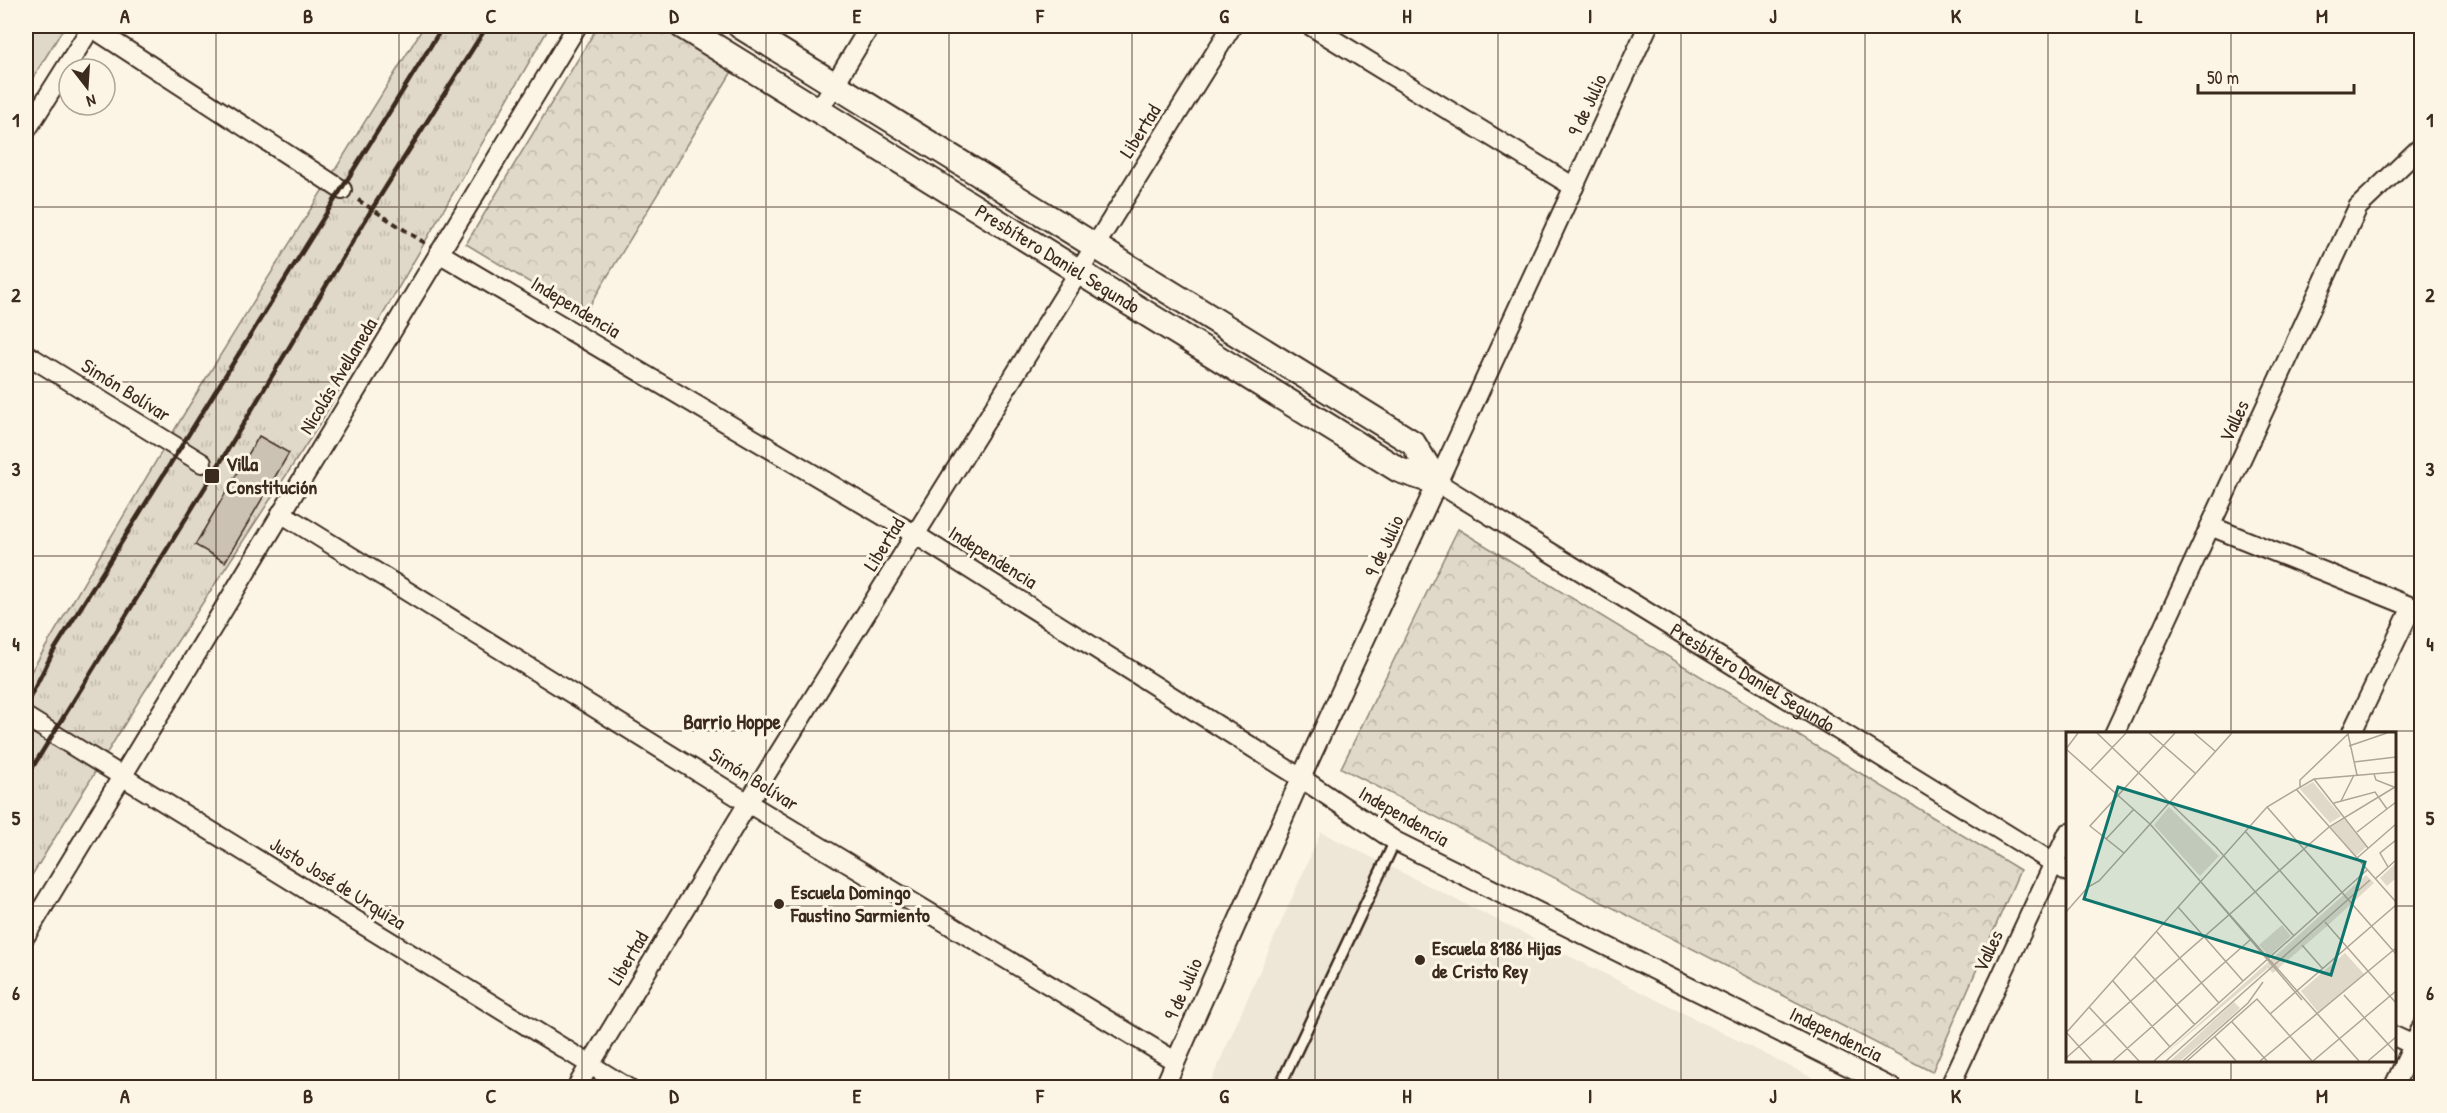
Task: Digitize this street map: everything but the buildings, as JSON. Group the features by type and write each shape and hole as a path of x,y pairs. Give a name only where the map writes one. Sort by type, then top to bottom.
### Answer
{"main road":[{"name":"Presbítero Daniel Segundo","path":"682,26 1399,470 1438,483"},
{"name":"Presbítero Daniel Segundo","path":"740,26 1413,443 1438,483"}],"street":[{"path":"26,131 92,26 342,190"},
{"name":"Nicolás Avellaneda","path":"26,934 577,26"},
{"path":"819,110 870,26"},
{"name":"Libertad","path":"576,1088 748,803 1232,26"},
{"path":"1311,26 1574,187"},
{"name":"9 de Julio","path":"1164,1088 1301,778 1648,26"},
{"name":"Valles","path":"2115,732 2358,207 2421,146"},
{"name":"Independencia","path":"439,253 916,535 1301,778 1395,841 1892,1088"},
{"name":"Simón Bolívar","path":"26,354 202,463"},
{"name":"Presbítero Daniel Segundo","path":"1438,483 2060,869"},
{"name":"Simón Bolívar","path":"281,513 748,803 1175,1061"},
{"path":"2210,526 2416,609 2351,732"},
{"name":"Justo José de Urquiza","path":"26,717 628,1088"},
{"name":"Valles","path":"1949,1088 2060,869 2066,838"},
{"path":"2393,1088 2417,1047 2421,1027"},
{"path":"2396,1037 2417,1047"}],"lane":[{"path":"1279,1088 1395,841"}],"path":[{"path":"342,190 439,253"}],"shaded area":[{"name":"Escuela 8186 Hijas de Cristo Rey","path":"1321,832 1831,1087 1208,1088"}],"green space":[{"path":"26,26 65,26 26,89"},
{"path":"424,26 550,26 319,425 143,694 26,885 26,680 187,409"},
{"path":"598,26 658,26 733,70 584,315 466,244"},
{"path":"1458,529 2020,870 1932,1072 1341,768"}],"railway":[{"path":"26,705 53,652 443,26"},
{"path":"26,778 212,476 372,209 487,26"}],"place":[{"name":"Villa Constitución","path":"212,476"},
{"name":"Escuela Domingo Faustino Sarmiento","path":"779,904"},
{"name":"Escuela 8186 Hijas de Cristo Rey","path":"1420,960"}],"district":[{"name":"Barrio Hoppe","path":"732,722"}]}
